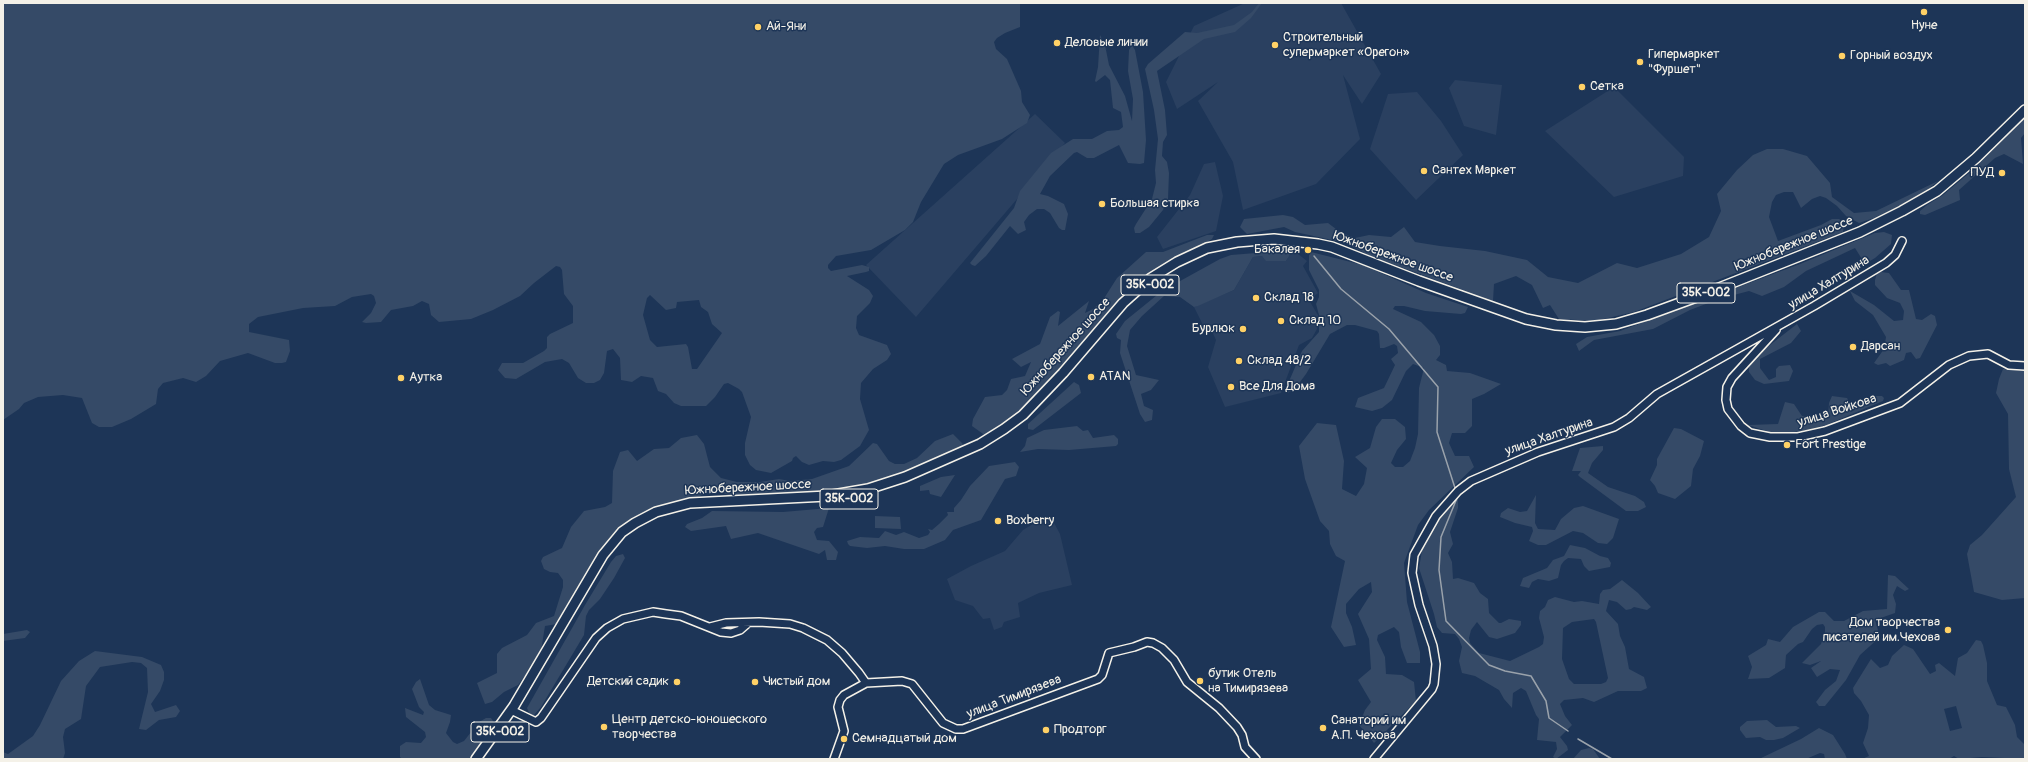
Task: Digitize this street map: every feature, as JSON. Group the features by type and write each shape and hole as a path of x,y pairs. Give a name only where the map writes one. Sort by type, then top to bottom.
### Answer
{"highway":[{"name":"Южнобережное шоссе","path":"482,759 516,712 564,634 606,560 626,536 638,527 664,514 693,507 830,501 857,497 914,480 984,448 1018,425 1066,377 1135,299 1162,276 1189,259 1208,251 1252,242 1283,241 1332,247 1419,281 1526,319 1556,325 1585,327 1616,324 1647,315 1860,232 1937,191 1983,151 2025,110"},
{"name":"Южнобережное шоссе","path":"476,759 516,712 560,630 603,555 622,532 634,523 661,510 690,502 847,494 905,477 980,444 1023,415 1063,373 1123,304 1150,278 1177,262 1207,248 1254,240 1289,239 1333,250 1526,323 1586,331 1615,327 1647,318 1699,299 1867,232 1933,198 1953,184 2003,140 2025,116"}],"street":[{"name":"улица Халтурина","path":"1374,759 1432,689 1434,684 1436,664 1433,646 1419,605 1412,573 1414,555 1436,516 1458,491 1471,481 1538,452 1614,427 1629,418 1657,394 1781,325 1886,263 1896,255 1902,241"},
{"name":"улица Войкова","path":"1781,325 1732,378 1727,387 1726,400 1728,409 1741,426 1750,433 1770,437 1798,437 1825,431 1900,403 1950,365 1969,356 1988,354 2009,365 2025,366"},
{"path":"516,712 536,722 541,718 596,638 607,628 623,619 653,612 681,616 710,627 726,623 790,624 816,633 842,653 860,672 866,683 844,694 840,700 838,707 844,731 834,759"},
{"name":"улица Тимирязева","path":"866,683 902,681 912,684 943,723 956,729 963,729 1098,679 1102,675 1109,653 1134,647 1141,643 1153,643 1162,648 1174,660 1187,682 1219,708 1237,727 1242,735 1244,747 1256,759"}],"shaded area":[{"path":"3,3 1020,3 1020,27 1005,33 994,42 996,49 1007,59 1021,91 1022,102 1030,115 1027,123 1002,139 958,155 944,164 921,202 913,222 905,230 871,250 836,256 828,265 828,268 831,271 862,265 869,267 869,271 847,276 869,290 873,296 870,303 857,316 856,328 859,335 887,345 891,354 887,360 873,369 861,383 860,399 869,430 860,446 841,460 834,462 823,461 809,465 802,462 796,456 792,461 771,473 756,470 750,465 745,455 745,443 751,417 742,392 739,389 728,383 724,384 715,397 706,406 681,406 674,403 666,394 658,391 653,378 641,376 632,382 621,380 620,358 613,349 607,351 604,373 600,380 594,383 586,383 578,378 569,363 562,359 545,362 516,379 505,378 498,370 502,363 523,363 547,348 547,337 550,334 573,323 573,306 564,294 562,270 560,267 556,266 520,296 493,310 471,319 439,322 431,315 429,304 422,301 413,306 391,310 381,322 362,322 371,313 376,303 374,296 371,294 352,297 335,306 303,308 258,317 249,324 249,332 289,340 290,351 286,362 275,363 248,353 220,361 206,376 196,382 183,378 163,383 158,389 156,404 131,419 112,427 99,427 92,423 82,398 63,395 38,397 24,403 19,409 3,420","holes":["650,295 666,310 676,308 677,302 699,300 701,307 708,312 712,324 722,333 697,369 692,369 688,347 686,344 657,347 650,340 643,315 647,298"]},
{"path":"1245,3 1341,3 1381,74 1362,104 1343,75 1360,139 1316,184 1243,210 1233,162 1198,101 1218,82 1177,109 1166,82 1194,26"},
{"path":"1259,3 1262,3 1251,18 1235,32 1204,39 1157,71 1165,110 1167,135 1163,142 1162,156 1167,162 1169,173 1168,199 1163,210 1149,227 1140,233 1135,233 1134,228 1152,199 1156,183 1155,170 1158,139 1154,110 1145,69 1148,64 1185,32 1197,33 1234,25 1252,12"},
{"path":"1100,35 1105,45 1109,65 1125,96 1132,121 1133,99 1128,71 1129,50 1132,45 1135,50 1143,92 1146,140 1144,163 1128,163 1119,145 1094,158 1087,158 1077,152 1074,153 1050,176 1040,194 1048,196 1064,204 1068,214 1065,230 1059,228 1050,213 1044,209 1037,209 1029,215 1024,222 1026,230 1018,234 1010,226 986,256 975,266 972,265 970,263 1014,208 1020,191 1051,153 1073,139 1092,139 1107,131 1119,130 1123,127 1121,112 1113,108 1110,80 1105,75 1096,82 1095,81 1098,67"},
{"path":"1455,80 1502,85 1496,135 1464,126 1449,88"},
{"path":"1614,87 1684,157 1683,176 1614,197 1545,131"},
{"path":"1417,92 1441,121 1463,155 1416,200 1370,149 1388,94"},
{"path":"1035,114 1065,143 916,317 866,265"},
{"path":"2025,118 2025,133 2021,138 2023,164 2004,154 1995,158 1959,190 1960,200 1925,215 1920,214 1920,211 1927,205 1943,195 1974,169"},
{"path":"1767,149 1783,149 1807,156 1830,183 1832,197 1854,213 1876,211 1938,181 1925,192 1903,204 1874,218 1859,223 1846,216 1837,206 1826,198 1820,196 1812,199 1801,208 1793,192 1784,192 1776,195 1772,202 1769,217 1778,241 1821,225 1832,219 1839,219 1842,221 1844,226 1843,232 1634,312 1595,321 1559,319 1550,305 1543,308 1532,285 1516,276 1494,284 1493,301 1368,255 1346,243 1295,232 1284,227 1247,234 1240,227 1244,219 1283,215 1293,217 1305,225 1328,223 1340,232 1355,238 1369,235 1391,237 1404,227 1415,242 1485,251 1527,260 1548,277 1578,283 1617,263 1637,268 1681,254 1709,237 1721,211 1717,194 1737,170 1753,155"},
{"path":"1215,162 1223,196 1216,231 1163,249 1157,237 1190,195 1204,164"},
{"path":"1884,232 1892,235 1891,244 1875,258 1865,264 1855,248 1806,271 1784,287 1762,296 1749,291 1719,299 1690,310 1653,329 1594,340 1579,351 1576,344 1587,337 1620,331 1800,264 1875,233"},
{"path":"1207,235 1214,235 1212,239 1147,277 1024,415 990,439 972,426 973,419 985,397 1002,395 1007,390 1011,379 1025,376 1031,362 1021,367 1012,359 1040,344 1050,317 1058,311 1060,312 1058,326 1089,301 1085,313 1093,309 1103,300 1117,278 1146,252 1163,252"},
{"name":"Бакалея","path":"1293,250 1307,261 1303,266 1318,293 1309,300 1319,317 1317,329 1312,338 1299,345 1281,393 1225,407 1208,367 1216,340 1209,325 1203,325 1194,307 1234,290 1253,257 1262,256 1286,261"},
{"path":"1293,250 1286,261 1266,261 1262,256 1253,257 1234,290 1198,306 1194,307 1180,297 1164,296 1142,316 1130,330 1127,346 1136,375 1159,380 1151,390 1141,394 1144,406 1153,410 1152,420 1145,422 1140,414 1120,353 1121,340 1117,338 1116,334 1125,321 1162,291 1220,259 1231,255"},
{"path":"1311,252 1363,265 1426,293 1468,307 1465,313 1461,314 1425,311 1404,306 1395,306 1393,309 1421,322 1434,335 1440,346 1440,355 1436,360 1446,365 1447,371 1470,373 1501,384 1472,399 1472,426 1465,433 1452,433 1449,443 1455,456 1469,456 1474,467 1429,510 1418,525 1404,563 1407,602 1420,652 1420,663 1407,663 1401,647 1399,632 1394,627 1378,635 1377,640 1385,657 1386,674 1402,675 1414,682 1416,701 1374,743 1359,725 1365,710 1371,702 1358,680 1371,669 1369,639 1358,614 1372,592 1371,582 1359,589 1346,604 1346,613 1352,627 1356,645 1344,647 1331,627 1345,561 1336,556 1330,544 1329,531 1320,521 1305,479 1299,446 1317,423 1336,425 1344,461 1342,489 1356,496 1364,484 1367,468 1355,457 1370,448 1376,427 1382,419 1395,419 1405,427 1406,439 1397,450 1391,463 1395,467 1403,467 1410,461 1418,434 1419,388 1424,368 1413,364 1406,371 1392,400 1382,408 1372,411 1355,407 1358,398 1384,388 1395,365 1391,359 1398,353 1397,346 1394,344 1380,348 1379,334 1377,331 1355,325 1347,325 1330,334 1306,374 1294,390 1287,393 1290,379 1302,351 1319,332 1319,315 1316,304 1319,297 1319,290 1309,270 1309,255"},
{"path":"1877,273 1889,273 1901,290 1909,290 1916,319 1922,320 1931,314 1935,316 1937,325 1920,358 1916,359 1911,352 1906,353 1904,360 1890,366 1886,363 1878,365 1874,363 1884,349 1886,337 1873,315 1855,301 1850,291 1874,305 1894,321 1903,320 1904,311 1900,303 1887,298 1875,285"},
{"path":"1797,324 1801,331 1791,343 1760,359 1760,368 1769,380 1776,377 1776,369 1779,366 1790,365 1793,371 1789,381 1764,384 1755,380 1749,372 1749,364 1757,355"},
{"path":"2003,369 2025,369 2025,598 2002,600 1974,592 1967,554 1970,545 1982,535 2016,497 2009,469 2008,414 1996,393"},
{"path":"1074,382 1079,385 1081,393 1033,430 1028,429 1028,424"},
{"path":"1832,396 1847,398 1850,403 1862,402 1874,396 1882,396 1884,398 1883,401 1826,425 1803,431 1776,434 1748,425 1778,424 1785,402 1794,404 1802,416 1822,418 1828,416 1829,403"},
{"path":"1077,426 1083,431 1088,430 1093,438 1114,435 1118,439 1118,444 1116,446 1069,450 1038,449 1020,452 1025,446 1027,438 1044,430"},
{"path":"1674,428 1681,429 1704,441 1700,456 1693,469 1691,486 1675,499 1658,493 1650,480 1657,465 1657,459"},
{"path":"953,434 963,444 961,448 880,483 824,495 734,497 717,491 709,491 696,498 647,511 632,518 615,531 593,561 583,583 557,624 545,626 541,651 536,661 518,685 504,692 492,702 485,704 477,683 497,673 497,654 502,648 527,635 536,623 554,616 563,587 563,580 558,573 550,572 544,569 541,561 543,557 562,548 571,527 584,511 605,507 612,503 613,471 620,452 628,450 637,461 654,449 669,448 681,438 697,435 704,444 710,467 721,478 737,482 760,482 779,479 790,481 812,479 849,466 873,443 877,444 889,461 895,464 904,464 917,458 935,441"},
{"path":"1603,446 1603,450 1592,463 1588,473 1608,487 1635,496 1644,502 1646,507 1638,511 1626,511 1580,477 1578,475 1581,471 1572,471 1580,448"},
{"path":"1015,462 1019,467 1016,476 1005,479 981,520 953,530 945,540 924,549 904,549 885,546 867,548 850,546 848,544 847,541 860,537 879,538 885,531 896,535 904,532 919,538 928,535 930,532 928,529 932,530 939,524 948,515 947,512 954,512 954,508 970,486 989,466"},
{"path":"955,475 941,497 930,494 929,490 920,491 920,486 941,477"},
{"path":"1536,495 1535,523 1538,529 1555,530 1561,519 1574,508 1583,506 1619,519 1613,538 1607,544 1598,543 1583,533 1573,531 1546,545 1538,545 1529,541 1533,531 1532,527 1515,523 1500,517 1501,513 1508,508 1520,512 1527,511"},
{"path":"1457,498 1458,508 1450,532 1453,544 1448,553 1452,562 1453,579 1458,578 1474,583 1480,593 1488,599 1489,613 1499,623 1509,619 1521,621 1521,625 1515,633 1497,639 1489,637 1477,622 1471,630 1469,638 1470,643 1479,653 1510,661 1539,647 1543,644 1544,637 1539,618 1540,611 1545,607 1548,600 1555,597 1574,602 1582,601 1599,604 1600,594 1603,590 1610,589 1622,580 1638,593 1651,607 1647,610 1634,607 1626,610 1617,602 1609,600 1606,611 1618,624 1620,636 1625,647 1629,669 1644,677 1647,688 1641,691 1618,691 1594,702 1583,698 1564,700 1560,704 1565,716 1572,725 1560,737 1567,746 1568,750 1556,759 1553,757 1557,749 1556,742 1537,740 1539,719 1526,691 1521,688 1513,693 1512,708 1504,699 1499,690 1475,676 1462,673 1459,661 1462,647 1459,639 1455,634 1442,633 1437,627 1419,568 1423,545 1442,513","holes":["1594,619 1596,622 1608,678 1606,682 1601,684 1574,684 1569,679 1562,659 1563,628 1572,622"]},
{"path":"829,508 823,527 817,528 814,532 817,540 829,541 838,552 836,560 827,560 825,550 819,554 758,533 731,539 726,526 691,531 685,527 687,524 702,518 712,511 783,512"},
{"path":"875,516 900,517 901,529 875,528"},
{"path":"1052,519 1060,534 1072,585 1039,593 1018,603 1020,617 1004,622 1002,627 994,630 990,618 983,619 973,606 955,600 947,579 971,566 1005,551 1023,530 1038,521"},
{"path":"1570,545 1585,548 1600,556 1608,558 1611,563 1610,567 1589,571 1584,566 1581,559 1568,558 1561,565 1558,578 1549,581 1538,579 1532,582 1529,588 1520,586 1523,578 1547,568 1553,560 1564,556"},
{"path":"623,554 625,558 614,578 586,616 584,635 541,707 534,715 530,715 527,708 585,605 611,562 616,556"},
{"path":"1888,575 1895,576 1909,589 1905,591 1897,586 1893,595 1896,604 1895,613 1875,620 1880,637 1860,655 1846,680 1825,706 1819,706 1816,702 1825,690 1836,681 1840,670 1830,669 1817,677 1811,668 1821,661 1810,665 1802,663 1821,644 1825,632 1825,627 1823,624 1817,625 1812,629 1803,642 1798,644 1786,655 1785,668 1769,678 1748,679 1752,667 1748,656 1766,645 1768,639 1780,642 1793,627 1819,612 1825,612 1834,621 1844,621 1863,611 1887,609"},
{"path":"27,630 30,632 25,638 3,641 3,634"},
{"path":"1976,640 1981,641 1987,663 1987,681 1997,705 2006,707 2015,725 2017,737 2025,745 2025,759 1982,757 1959,759 1954,756 1949,759 1862,759 1869,756 1863,743 1868,728 1869,715 1861,701 1854,693 1853,688 1871,659 1880,668 1888,665 1892,656 1904,645 1913,649 1930,674 1936,671 1935,665 1939,663 1955,676 1958,658 1967,653","holes":["1956,706 1962,728 1950,731 1944,709"]},
{"path":"95,651 142,657 161,665 164,672 164,680 160,691 151,704 155,712 176,705 180,711 176,717 159,720 146,730 139,729 148,692 147,668 141,663 132,662 100,667 86,686 81,719 65,729 63,737 65,753 63,759 3,759 3,752 8,754 33,736 40,725 61,681 79,661"},
{"path":"420,679 429,705 435,710 451,715 446,733 453,742 457,744 464,741 479,722 486,718 491,718 493,721 492,728 469,759 402,759 400,757 400,746 406,742 421,743 426,737 425,732 406,717 405,708 423,715 424,712 419,707 412,689 416,682"},
{"path":"1767,720 1776,727 1796,726 1800,728 1783,738 1774,740 1766,740 1760,737 1746,738 1740,730 1740,727 1747,721"},
{"path":"1819,728 1833,735 1847,759 1825,759 1824,754 1820,753 1806,759 1759,759 1801,739"},
{"path":"1589,748 1593,749 1600,759 1573,759 1581,750"}],"waterway":[{"path":"1314,256 1341,289 1389,329 1438,387 1437,432 1455,488"},
{"path":"1457,498 1441,537 1439,570 1446,621 1489,665 1505,671 1531,676 1546,701 1549,718 1568,731"},
{"path":"1578,739 1612,759"}],"place":[{"name":"Нуне","path":"1924,12"},
{"name":"Ай-Яни","path":"758,27"},
{"name":"Деловые линии","path":"1057,43"},
{"name":"Строительный супермаркет «Орегон»","path":"1275,45"},
{"name":"Горный воздух","path":"1842,56"},
{"name":"Гипермаркет \"Фуршет\"","path":"1640,62"},
{"name":"Сетка","path":"1582,87"},
{"name":"Сантех Маркет","path":"1424,171"},
{"name":"ПУД","path":"2002,173"},
{"name":"Большая стирка","path":"1102,204"},
{"name":"Бакалея","path":"1308,250"},
{"name":"Склад 18","path":"1256,298"},
{"name":"Склад 10","path":"1281,321"},
{"name":"Бурлюк","path":"1243,329"},
{"name":"Дарсан","path":"1853,347"},
{"name":"Склад 48/2","path":"1239,361"},
{"name":"ATAN","path":"1091,377"},
{"name":"Аутка","path":"401,378"},
{"name":"Все Для Дома","path":"1231,387"},
{"name":"Fort Prestige","path":"1787,445"},
{"name":"Boxberry","path":"998,521"},
{"name":"Дом творчества писателей им.Чехова","path":"1948,630"},
{"name":"бутик Отель на Тимирязева","path":"1200,681"},
{"name":"Детский садик","path":"677,682"},
{"name":"Чистый дом","path":"755,682"},
{"name":"Центр детско-юношеского творчества","path":"604,727"},
{"name":"Санаторий им А.П. Чехова","path":"1323,728"},
{"name":"Продторг","path":"1046,730"},
{"name":"Семнадцатый дом","path":"844,739"}]}
